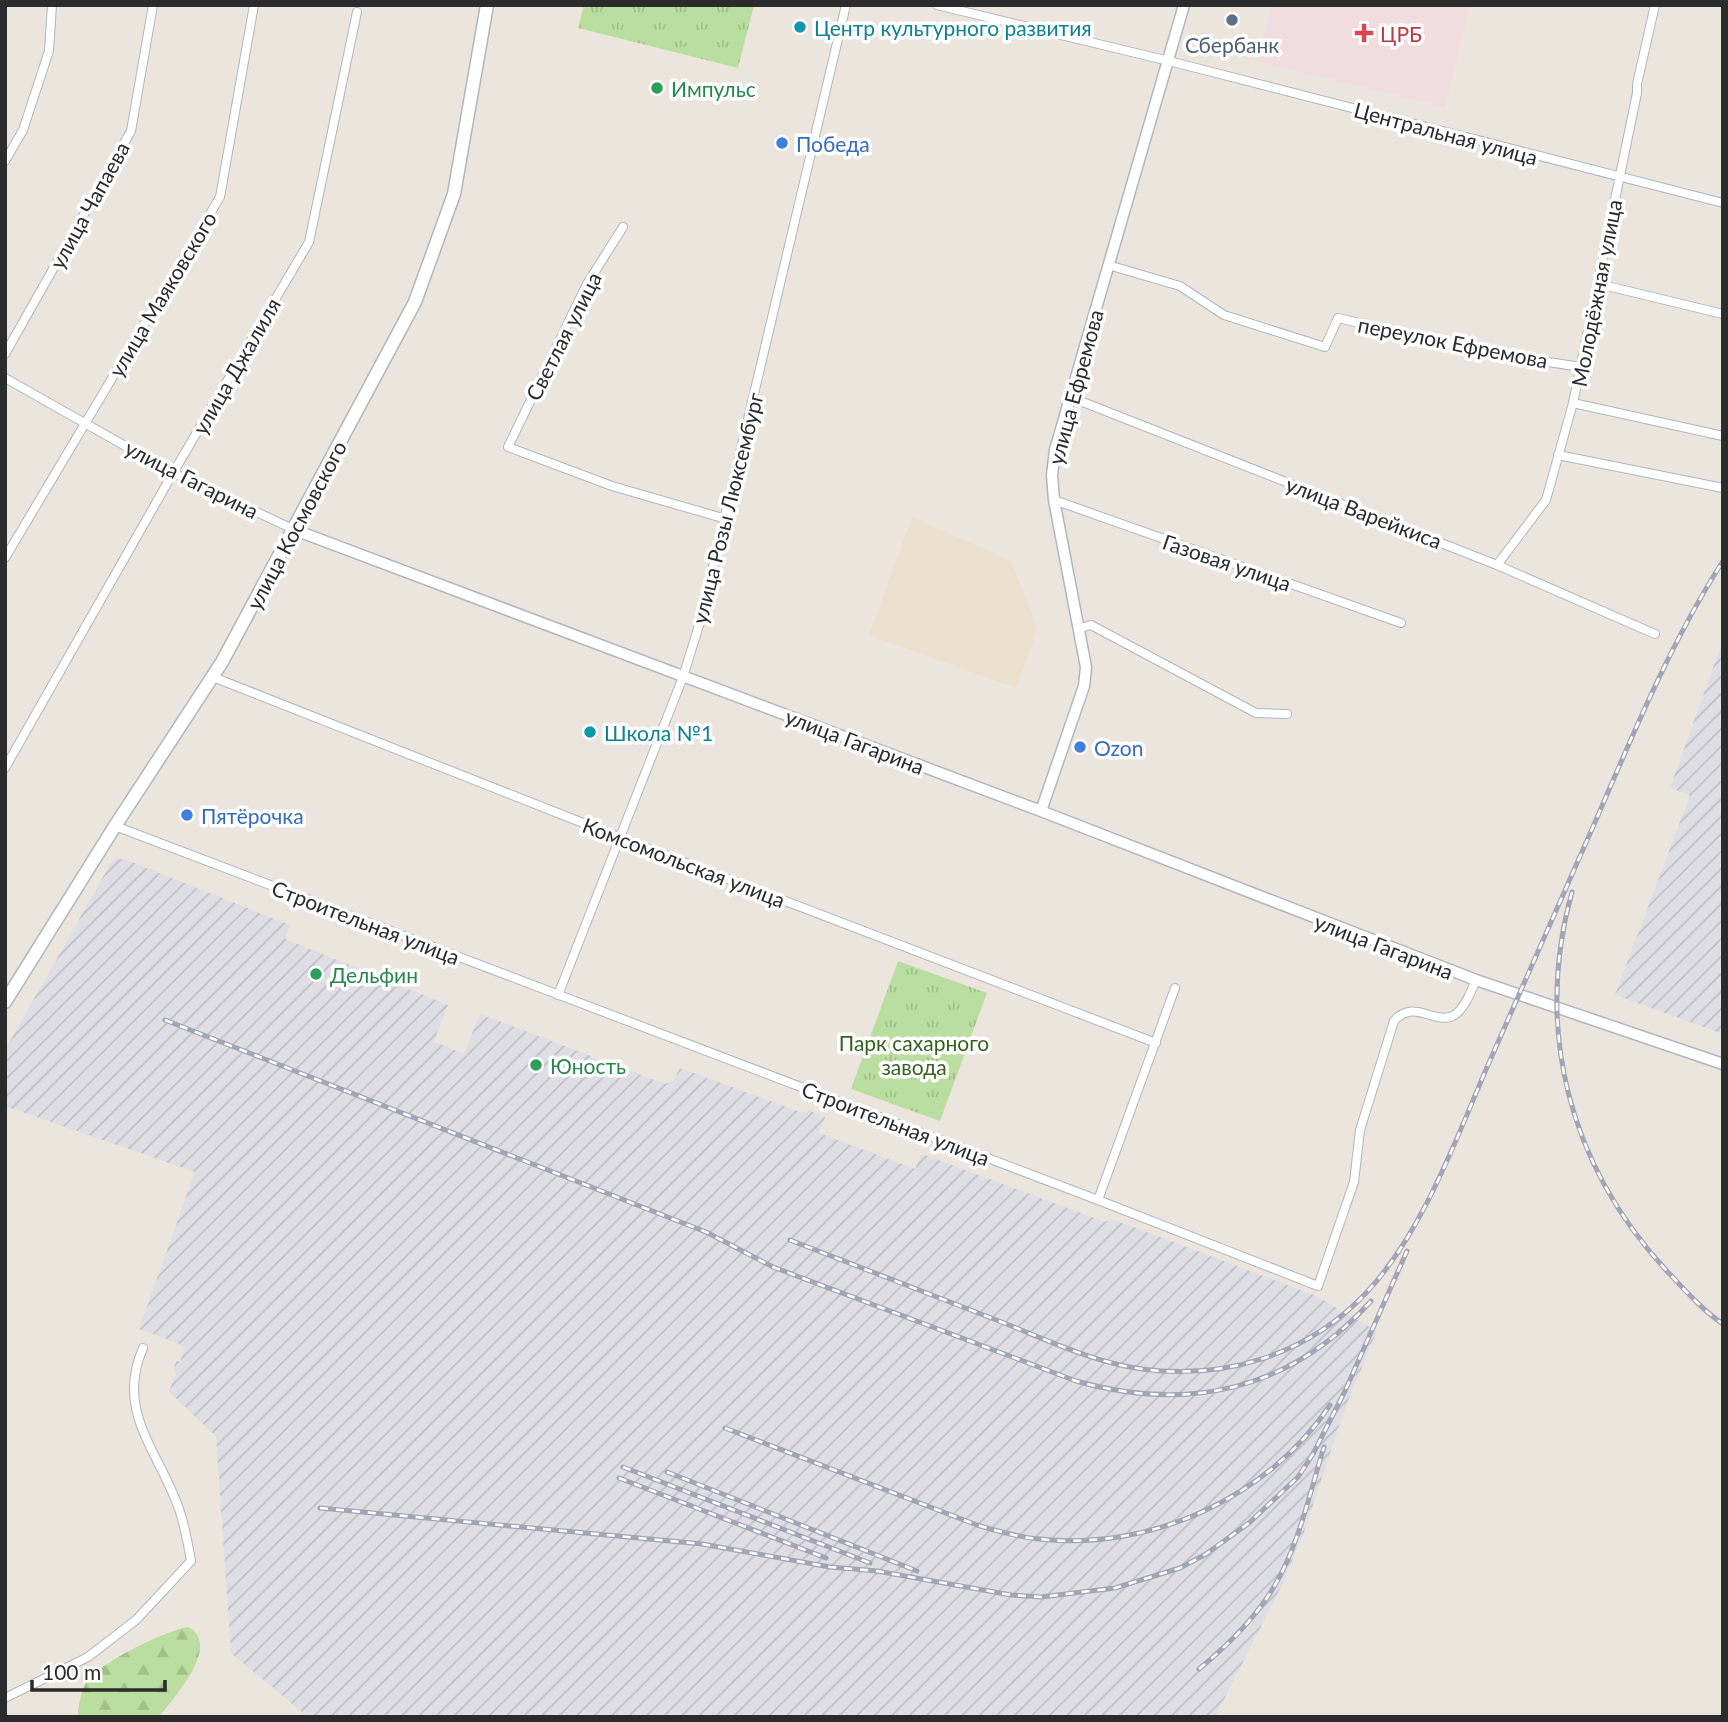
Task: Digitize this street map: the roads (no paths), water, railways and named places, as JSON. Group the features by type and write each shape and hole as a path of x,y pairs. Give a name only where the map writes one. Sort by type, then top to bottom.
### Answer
{"main road":[{"name":"улица Космовского","path":"7,995 214,677 415,302 454,194 487,5"}],"street":[{"path":"5,161 23,130 50,51 52,5"},
{"name":"улица Чапаева","path":"5,354 131,131 153,5"},
{"name":"улица Маяковского","path":"5,558 220,197 254,5"},
{"name":"улица Розы Люксембург","path":"558,995 683,677 700,622 846,5"},
{"name":"Центральная улица","path":"937,5 1169,61 1723,203"},
{"name":"улица Ефремова","path":"1041,811 1084,686 1086,667 1054,500 1052,475 1055,450 1184,5"},
{"name":"Молодёжная улица","path":"1497,565 1546,500 1581,367 1655,5"},
{"name":"улица Джалиля","path":"5,768 173,473 309,242 357,12"},
{"name":"Светлая улица","path":"624,227 587,284 508,447 611,486 726,519"},
{"name":"переулок Ефремова","path":"1108,265 1180,286 1223,315 1325,346 1338,318 1489,353 1581,367"},
{"path":"1599,284 1723,314"},
{"name":"улица Гагарина","path":"5,379 173,473 295,530 1041,811 1476,980 1723,1064"},
{"name":"улица Варейкиса","path":"1070,397 1497,565 1655,634"},
{"path":"1573,403 1723,436"},
{"path":"1558,455 1723,488"},
{"name":"Газовая улица","path":"1054,500 1401,623"},
{"path":"1080,628 1091,625 1256,713 1287,714"},
{"name":"Комсомольская улица","path":"214,677 621,838 1156,1043"},
{"name":"Строительная улица","path":"115,826 1318,1286 1354,1182 1360,1130 1394,1021 1400,1014 1417,1011 1449,1017 1457,1013 1466,1002 1476,980"},
{"path":"1098,1200 1175,988"},
{"path":"5,1698 88,1657 136,1620 191,1561 179,1507 141,1427 134,1401 133,1380 143,1348"}],"railway":[{"path":"790,1240 1069,1349 1123,1366 1142,1369 1204,1370 1234,1366 1292,1347 1343,1315 1386,1269 1404,1243 1436,1185 1654,688 1723,561"},
{"path":"1572,892 1561,943 1557,994 1559,1044 1568,1092 1583,1140 1605,1185 1632,1228 1685,1291 1723,1324"},
{"path":"165,1020 706,1232 773,1267 1076,1381 1159,1395 1198,1393 1236,1386 1272,1374 1307,1356 1340,1331 1371,1301"},
{"path":"320,1508 702,1544 1011,1595 1041,1597 1115,1588 1180,1568 1206,1554 1249,1523 1298,1477 1313,1454 1345,1391 1407,1251"},
{"path":"725,1428 977,1525 1031,1538 1081,1541 1123,1536 1164,1526 1203,1511 1240,1491 1274,1467 1304,1438 1330,1405"},
{"path":"1199,1669 1241,1630 1275,1585 1297,1535 1324,1447"},
{"path":"623,1467 870,1563"},
{"path":"667,1472 917,1571"},
{"path":"619,1478 826,1558"}],"place":[{"name":"Сбербанк","path":"1232,20"},
{"name":"Центр культурного развития","path":"800,27"},
{"name":"ЦРБ","path":"1364,33"},
{"name":"Импульс","path":"657,88"},
{"name":"Победа","path":"782,143"},
{"name":"Школа №1","path":"590,732"},
{"name":"Ozon","path":"1080,747"},
{"name":"Пятёрочка","path":"187,815"},
{"name":"Дельфин","path":"316,974"},
{"name":"Юность","path":"536,1065"}],"park label":[{"name":"Парк сахарного завода","path":"914,1054"}]}
